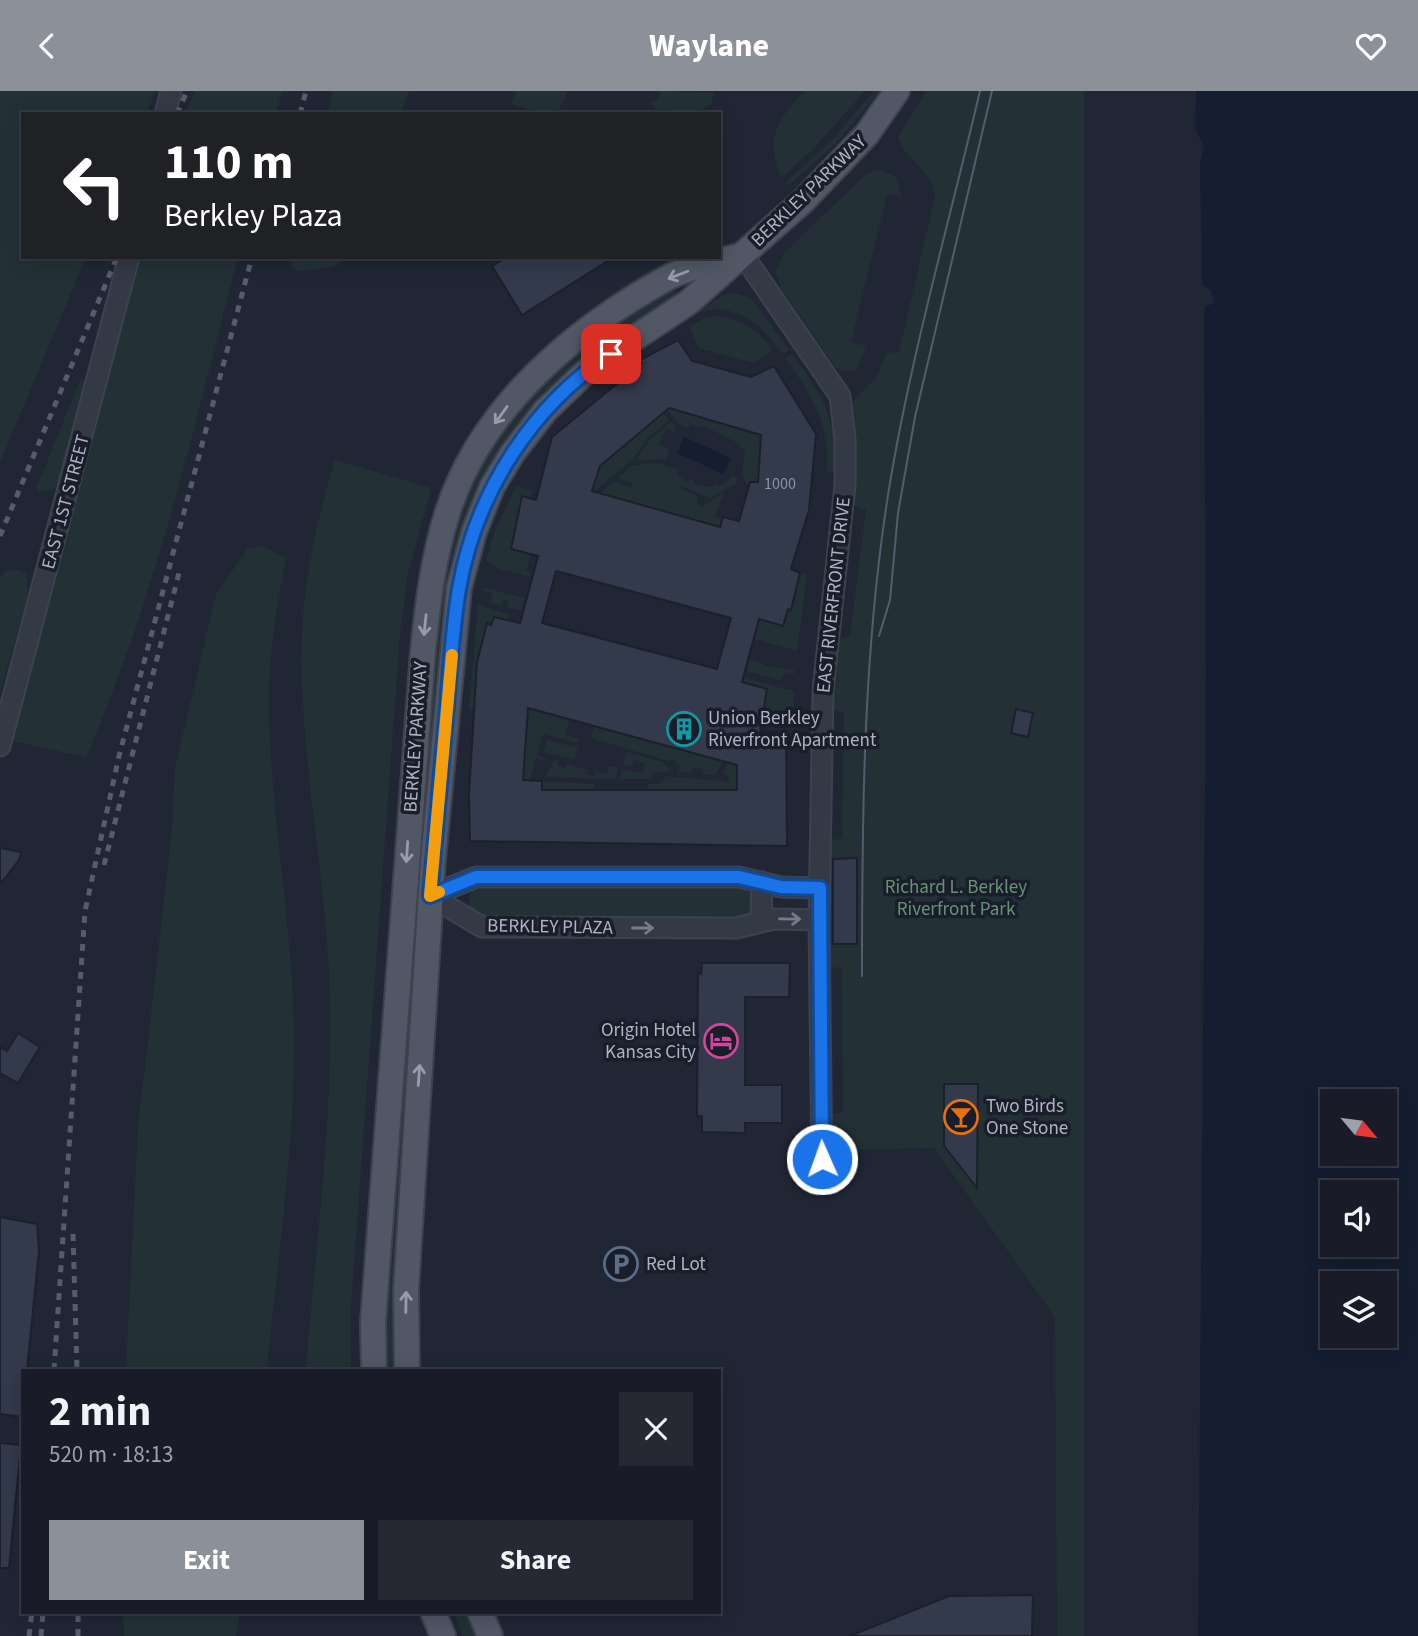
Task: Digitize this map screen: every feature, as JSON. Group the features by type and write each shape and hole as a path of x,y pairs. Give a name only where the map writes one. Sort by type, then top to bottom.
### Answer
{"main road":[{"name":"BERKLEY PARKWAY","path":"407,1369 406,1290 430,896 459,588 474,532 492,487 512,454 545,411 591,367 689,302 743,255 846,159 897,91"},
{"name":"BERKLEY PARKWAY","path":"374,1369 373,1322 403,897 431,572 449,508 479,445 518,392 573,340 671,276 743,255"},
{"path":"434,1614 443,1636"},
{"path":"481,1614 490,1636"}],"street":[{"path":"166,112 171,91"},
{"name":"EAST RIVERFRONT DRIVE","path":"743,255 834,386 840,396 842,412 845,485 823,690 819,920 822,1175"},
{"name":"EAST 1ST STREET","path":"0,746 128,259"},
{"path":"403,897 430,896 476,877 739,877 781,887 820,888"},
{"path":"761,922 762,881"},
{"name":"BERKLEY PLAZA","path":"430,896 482,927 736,928 761,922 819,920"}],"green space":[{"path":"0,91 155,91 148,112 21,112 21,259 85,259 0,462"},
{"path":"195,91 282,91 277,112 186,112"},
{"path":"333,91 409,91 402,112 328,112"},
{"path":"516,91 567,93 558,112 537,112 512,104"},
{"path":"661,91 714,93 711,104 698,112 666,112 665,108 658,112 652,104"},
{"path":"805,91 865,91 811,151 781,178 774,151 776,130 787,111"},
{"path":"874,91 880,91 836,143 789,185 785,183 833,139"},
{"name":"Richard L. Berkley Riverfront Park","path":"926,91 1084,91 1084,1636 1057,1636 1055,1317 934,1148 831,1150 830,1114 843,1113 842,968 830,967 828,841 842,838 844,713 831,709 836,639 850,637 866,510 853,505 852,408 853,401 876,378 886,353 899,352 935,196 930,179 907,153 898,137"},
{"path":"877,169 896,177 902,197 887,194 851,342 866,346 857,369 844,372 836,368 781,288 775,271 785,252 864,176"},
{"path":"135,259 237,259 153,573 111,697 86,757 13,741"},
{"path":"290,259 343,259 333,267 297,271 292,267"},
{"path":"660,264 664,270 457,457 497,399 545,347 600,303"},
{"path":"674,288 679,296 600,349 554,387 513,433 494,460 433,769 427,768 430,664 436,613 445,563 460,514 480,468 507,424 556,369 604,331"},
{"path":"730,292 751,298 789,350 783,354 758,325 736,313 711,310 698,313 697,311"},
{"path":"716,316 740,322 754,330 771,348 770,352 753,363 699,348 689,327 704,318"},
{"path":"792,354 820,396 831,422 837,472 827,471 826,439 822,425 811,397 785,358"},
{"path":"80,380 86,380 58,485 53,489 38,492 37,487"},
{"path":"666,407 757,433 764,446 758,482 747,484 742,475 745,450 740,448 740,444 708,428 690,424 688,428 677,423"},
{"path":"661,411 669,420 648,438 633,459 592,493 591,481 595,482 600,466"},
{"path":"671,422 675,427 673,432 666,429 658,444 670,450 666,459 636,460 650,440"},
{"path":"335,460 431,488 407,577 400,634 351,1305 351,1369 306,1369 329,1093 330,1000 324,909 304,727 302,636 306,591 323,503"},
{"path":"657,463 678,470 676,474 687,482 693,479 693,484 713,487 714,483 718,487 734,476 738,482 710,498 681,486 680,488 697,496 698,505 702,507 724,492 715,516 722,519 720,527 603,494 615,481 632,488 633,484 618,478 633,465"},
{"path":"516,486 533,490 530,498 522,497 511,549 531,554 526,571 532,573 530,577 499,569 486,561 495,531"},
{"path":"262,546 286,558 276,612 269,705 273,790 290,958 294,1043 288,1166 267,1369 126,1369 138,1127 172,831 175,768 216,595 248,548"},
{"path":"19,570 26,574 28,595 0,692 0,578 6,571"},
{"path":"800,573 807,574 797,651 755,639 760,619 783,625 788,609 792,609"},
{"path":"486,588 525,598 522,611 507,607 508,601 503,600 501,606 490,603 493,593 480,590"},
{"path":"478,605 510,615 508,620 494,617 491,625 487,624 477,662 474,709 469,709"},
{"path":"750,659 770,667 794,670 794,674 785,672 780,680 747,671"},
{"path":"743,678 794,691 793,713 761,712 767,689 742,682"},
{"path":"532,705 540,706 540,711 569,719 565,735 580,739 578,743 543,734 537,755 549,761 536,758 530,780 521,780 527,727 523,712"},
{"path":"594,726 723,761 715,775 703,774 703,769 692,768 691,773 678,772 680,767 672,758 668,761 591,738"},
{"path":"547,740 578,748 574,760 544,752"},
{"path":"626,752 663,762 671,771 656,772 648,779 619,779 622,769 643,774 645,763 634,760 632,767 623,765"},
{"path":"554,760 558,761 558,766 565,768 567,764 588,770 587,775 594,777 596,772 607,775 610,766 618,768 615,779 546,777"},
{"path":"728,762 737,765 736,795 648,790 648,784 659,784 667,776 717,781 719,779 726,783 730,778 723,773"},
{"path":"542,781 594,784 594,790 542,790"},
{"path":"477,886 744,886 753,895 753,910 747,919 483,921 469,905 470,894"},
{"path":"415,932 421,932 394,1308 395,1369 383,1369 383,1327 411,941"},
{"path":"123,1614 240,1614 236,1636 124,1636"},
{"path":"454,1614 469,1614 478,1636 463,1636"}],"water":[{"path":"1196,91 1418,91 1418,1636 1198,1636 1206,671 1204,312 1205,307 1214,303 1211,291 1202,284 1200,164 1204,147 1195,128"},
{"path":"684,437 731,458 723,474 677,453"}],"building":[{"path":"504,259 611,259 522,315 492,266"},
{"path":"678,340 692,361 751,377 774,366 816,434 809,510 791,569 800,573 791,610 788,609 783,626 759,619 742,682 767,689 760,732 786,732 787,846 470,841 469,794 477,662 487,623 491,625 494,617 520,623 538,556 511,549 522,496 536,500 552,437 642,363 640,360","holes":["669,408 761,435 758,482 750,482 739,521 723,517 720,527 592,491 600,466","556,571 731,618 717,669 542,623","528,708 737,765 737,790 542,790 542,781 523,780"]},
{"path":"1016,709 1033,713 1028,737 1011,733"},
{"path":"0,848 21,852 19,860 0,884"},
{"path":"857,858 857,944 833,944 833,859"},
{"name":"Origin Hotel Kansas City","path":"702,963 790,963 789,997 745,997 745,1085 782,1085 782,1123 745,1123 745,1133 702,1132 702,1116 697,1116 698,973 701,974"},
{"path":"18,1033 40,1047 18,1083 0,1073 0,1047 7,1051"},
{"path":"944,1084 978,1084 977,1188 944,1146"},
{"path":"0,1217 37,1224 39,1251 27,1369 21,1369 21,1417 0,1414"},
{"path":"0,1443 21,1445 9,1568 0,1568"},
{"path":"1033,1595 1032,1636 850,1636 949,1596"}],"tram line":[{"path":"862,976 866,732 880,550 908,389 980,91"},
{"path":"879,636 890,600 898,513 915,417 992,91"}],"railway":[{"path":"178,112 187,91"},
{"path":"301,112 306,91"},
{"path":"0,536 116,259"},
{"path":"54,1369 85,911 119,756 251,259"},
{"path":"104,865 179,573"},
{"path":"73,1234 77,1369"},
{"path":"29,1636 32,1614"},
{"path":"41,1636 43,1614"},
{"path":"78,1614 78,1636"}],"slow traffic":[{"path":"439,892 430,896 452,655"}],"place":[{"name":"Union Berkley Riverfront Apartment","path":"684,729"},
{"name":"Origin Hotel Kansas City","path":"721,1041"},
{"name":"Two Birds One Stone","path":"961,1117"},
{"name":"Red Lot","path":"621,1264"}],"route":[{"path":"611,354 591,367 545,411 512,454 492,487 474,532 459,588 430,896 476,877 739,877 781,887 820,888 822,1159"}]}
